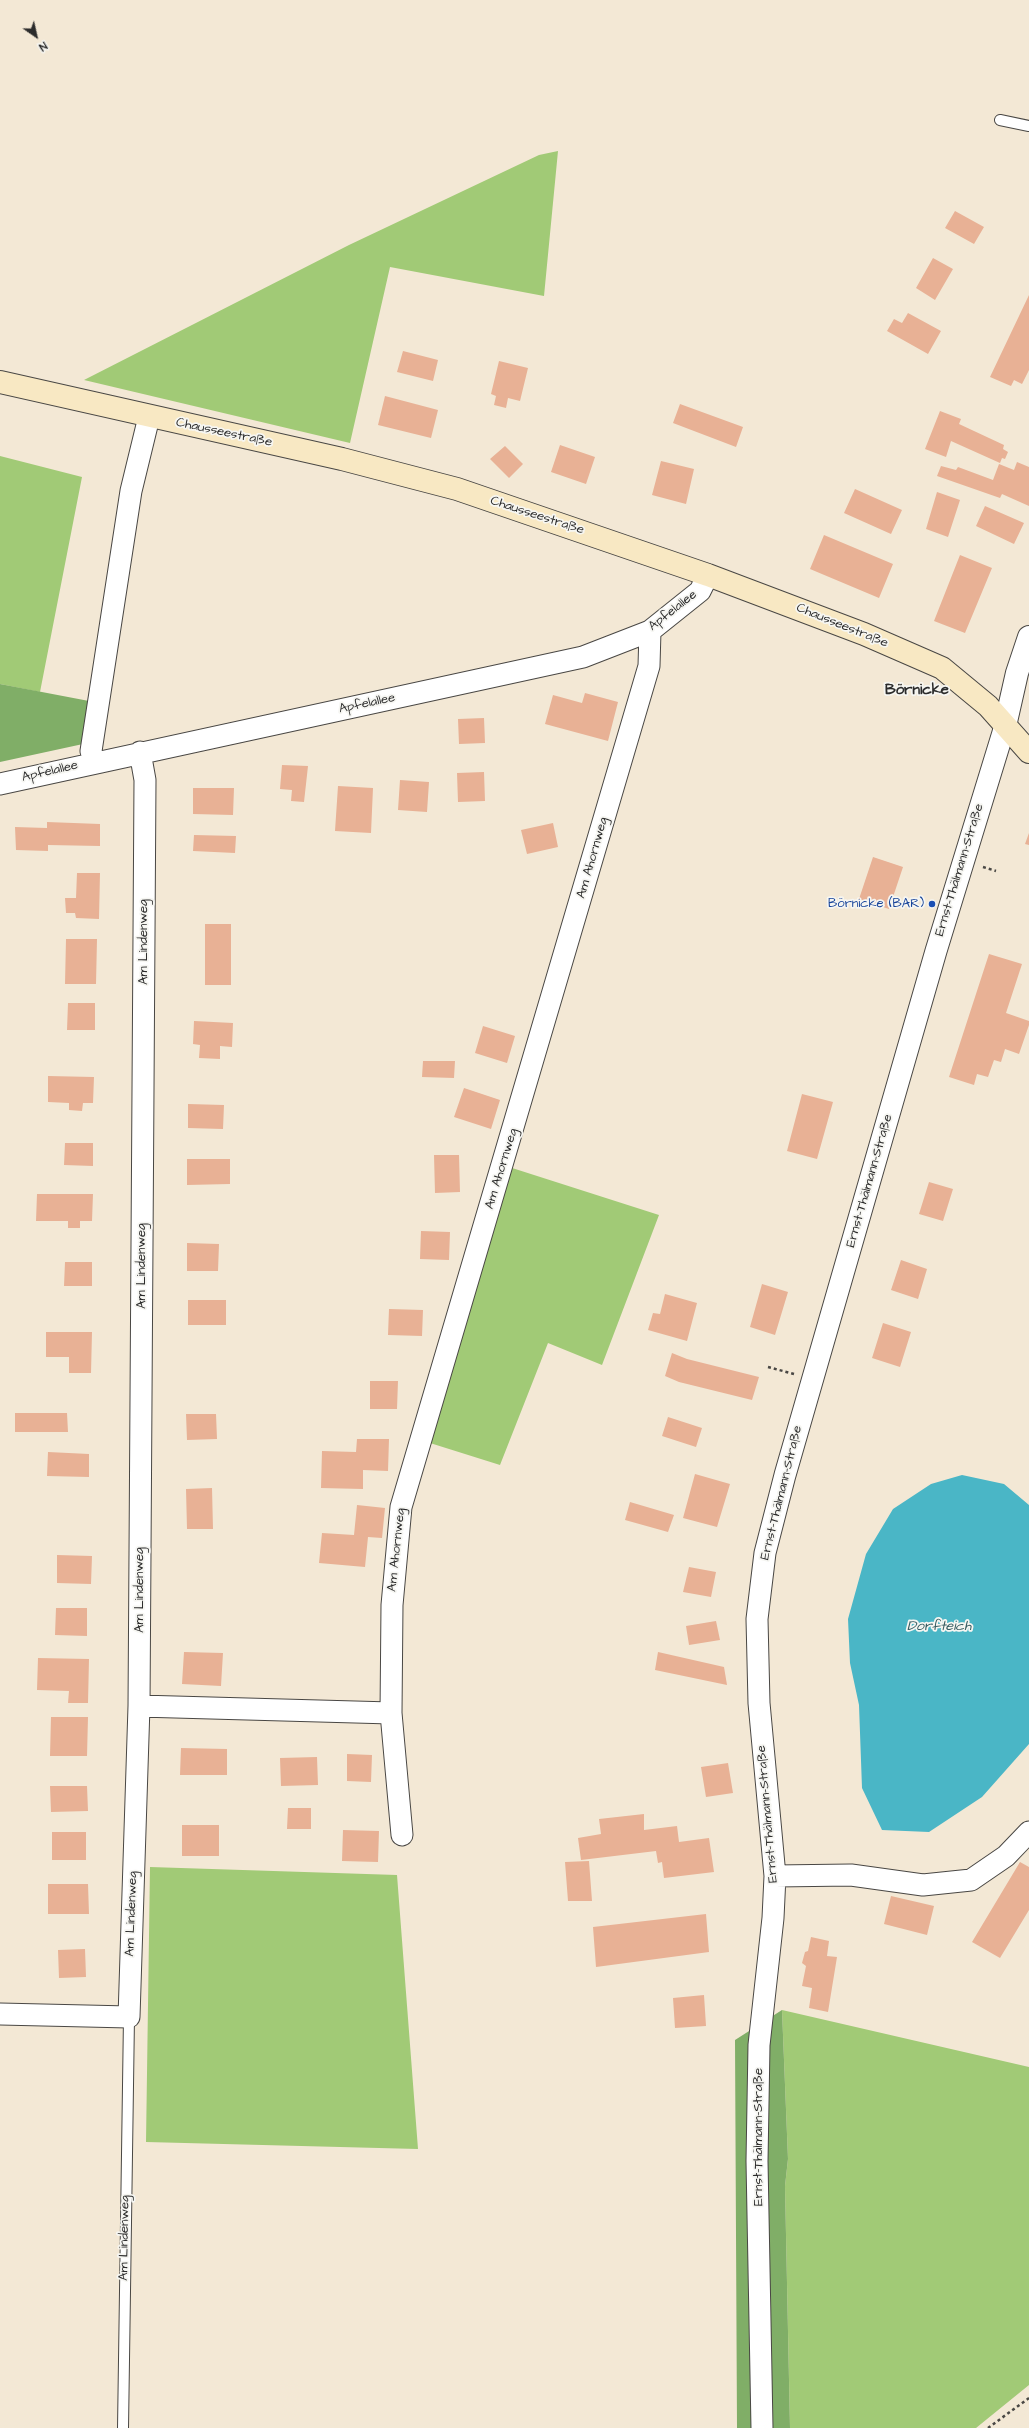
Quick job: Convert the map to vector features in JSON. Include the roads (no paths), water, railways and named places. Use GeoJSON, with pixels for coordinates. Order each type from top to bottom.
{"type":"FeatureCollection","features":[{"type":"Feature","properties":{"kind":"main road","name":"Chausseestraße"},"geometry":{"type":"LineString","coordinates":[[0,382],[149,417],[342,459],[457,490],[708,574],[849,628],[942,668],[973,691],[1029,752]]}},
{"type":"Feature","properties":{"kind":"street"},"geometry":{"type":"LineString","coordinates":[[94,762],[91,751],[131,491],[149,417]]}},
{"type":"Feature","properties":{"kind":"street","name":"Apfelallee"},"geometry":{"type":"LineString","coordinates":[[0,784],[94,762],[583,657],[650,630],[700,591],[708,574]]}},
{"type":"Feature","properties":{"kind":"street","name":"Am Ahornweg"},"geometry":{"type":"LineString","coordinates":[[402,1835],[391,1713],[392,1605],[401,1507],[649,666],[650,630]]}},
{"type":"Feature","properties":{"kind":"street","name":"Ernst-Thälmann-Straße"},"geometry":{"type":"LineString","coordinates":[[762,2428],[757,2162],[759,2045],[773,1918],[775,1876],[759,1694],[757,1619],[765,1552],[785,1475],[934,958],[1005,726],[1017,673],[1029,637]]}},
{"type":"Feature","properties":{"kind":"street","name":"Am Lindenweg"},"geometry":{"type":"LineString","coordinates":[[129,2017],[139,1706],[145,788],[140,752]]}},
{"type":"Feature","properties":{"kind":"street"},"geometry":{"type":"LineString","coordinates":[[139,1706],[391,1713]]}},
{"type":"Feature","properties":{"kind":"street"},"geometry":{"type":"LineString","coordinates":[[775,1876],[852,1875],[923,1885],[971,1880],[1006,1856],[1029,1832]]}},
{"type":"Feature","properties":{"kind":"street"},"geometry":{"type":"LineString","coordinates":[[0,2014],[129,2017]]}},
{"type":"Feature","properties":{"kind":"lane"},"geometry":{"type":"LineString","coordinates":[[1000,120],[1029,126]]}},
{"type":"Feature","properties":{"kind":"lane","name":"Am Lindenweg"},"geometry":{"type":"LineString","coordinates":[[122,2428],[129,2017]]}},
{"type":"Feature","properties":{"kind":"water","name":"Dorfteich"},"geometry":{"type":"Polygon","coordinates":[[[962,1475],[1004,1484],[1029,1505],[1029,1744],[982,1797],[929,1832],[882,1830],[862,1788],[859,1705],[850,1663],[848,1619],[866,1554],[893,1509],[931,1484],[962,1475]]]}},
{"type":"Feature","properties":{"kind":"place","name":"Börnicke (BAR)"},"geometry":{"type":"Point","coordinates":[932,904]}},
{"type":"Feature","properties":{"kind":"district","name":"Börnicke"},"geometry":{"type":"Point","coordinates":[917,691]}}]}
